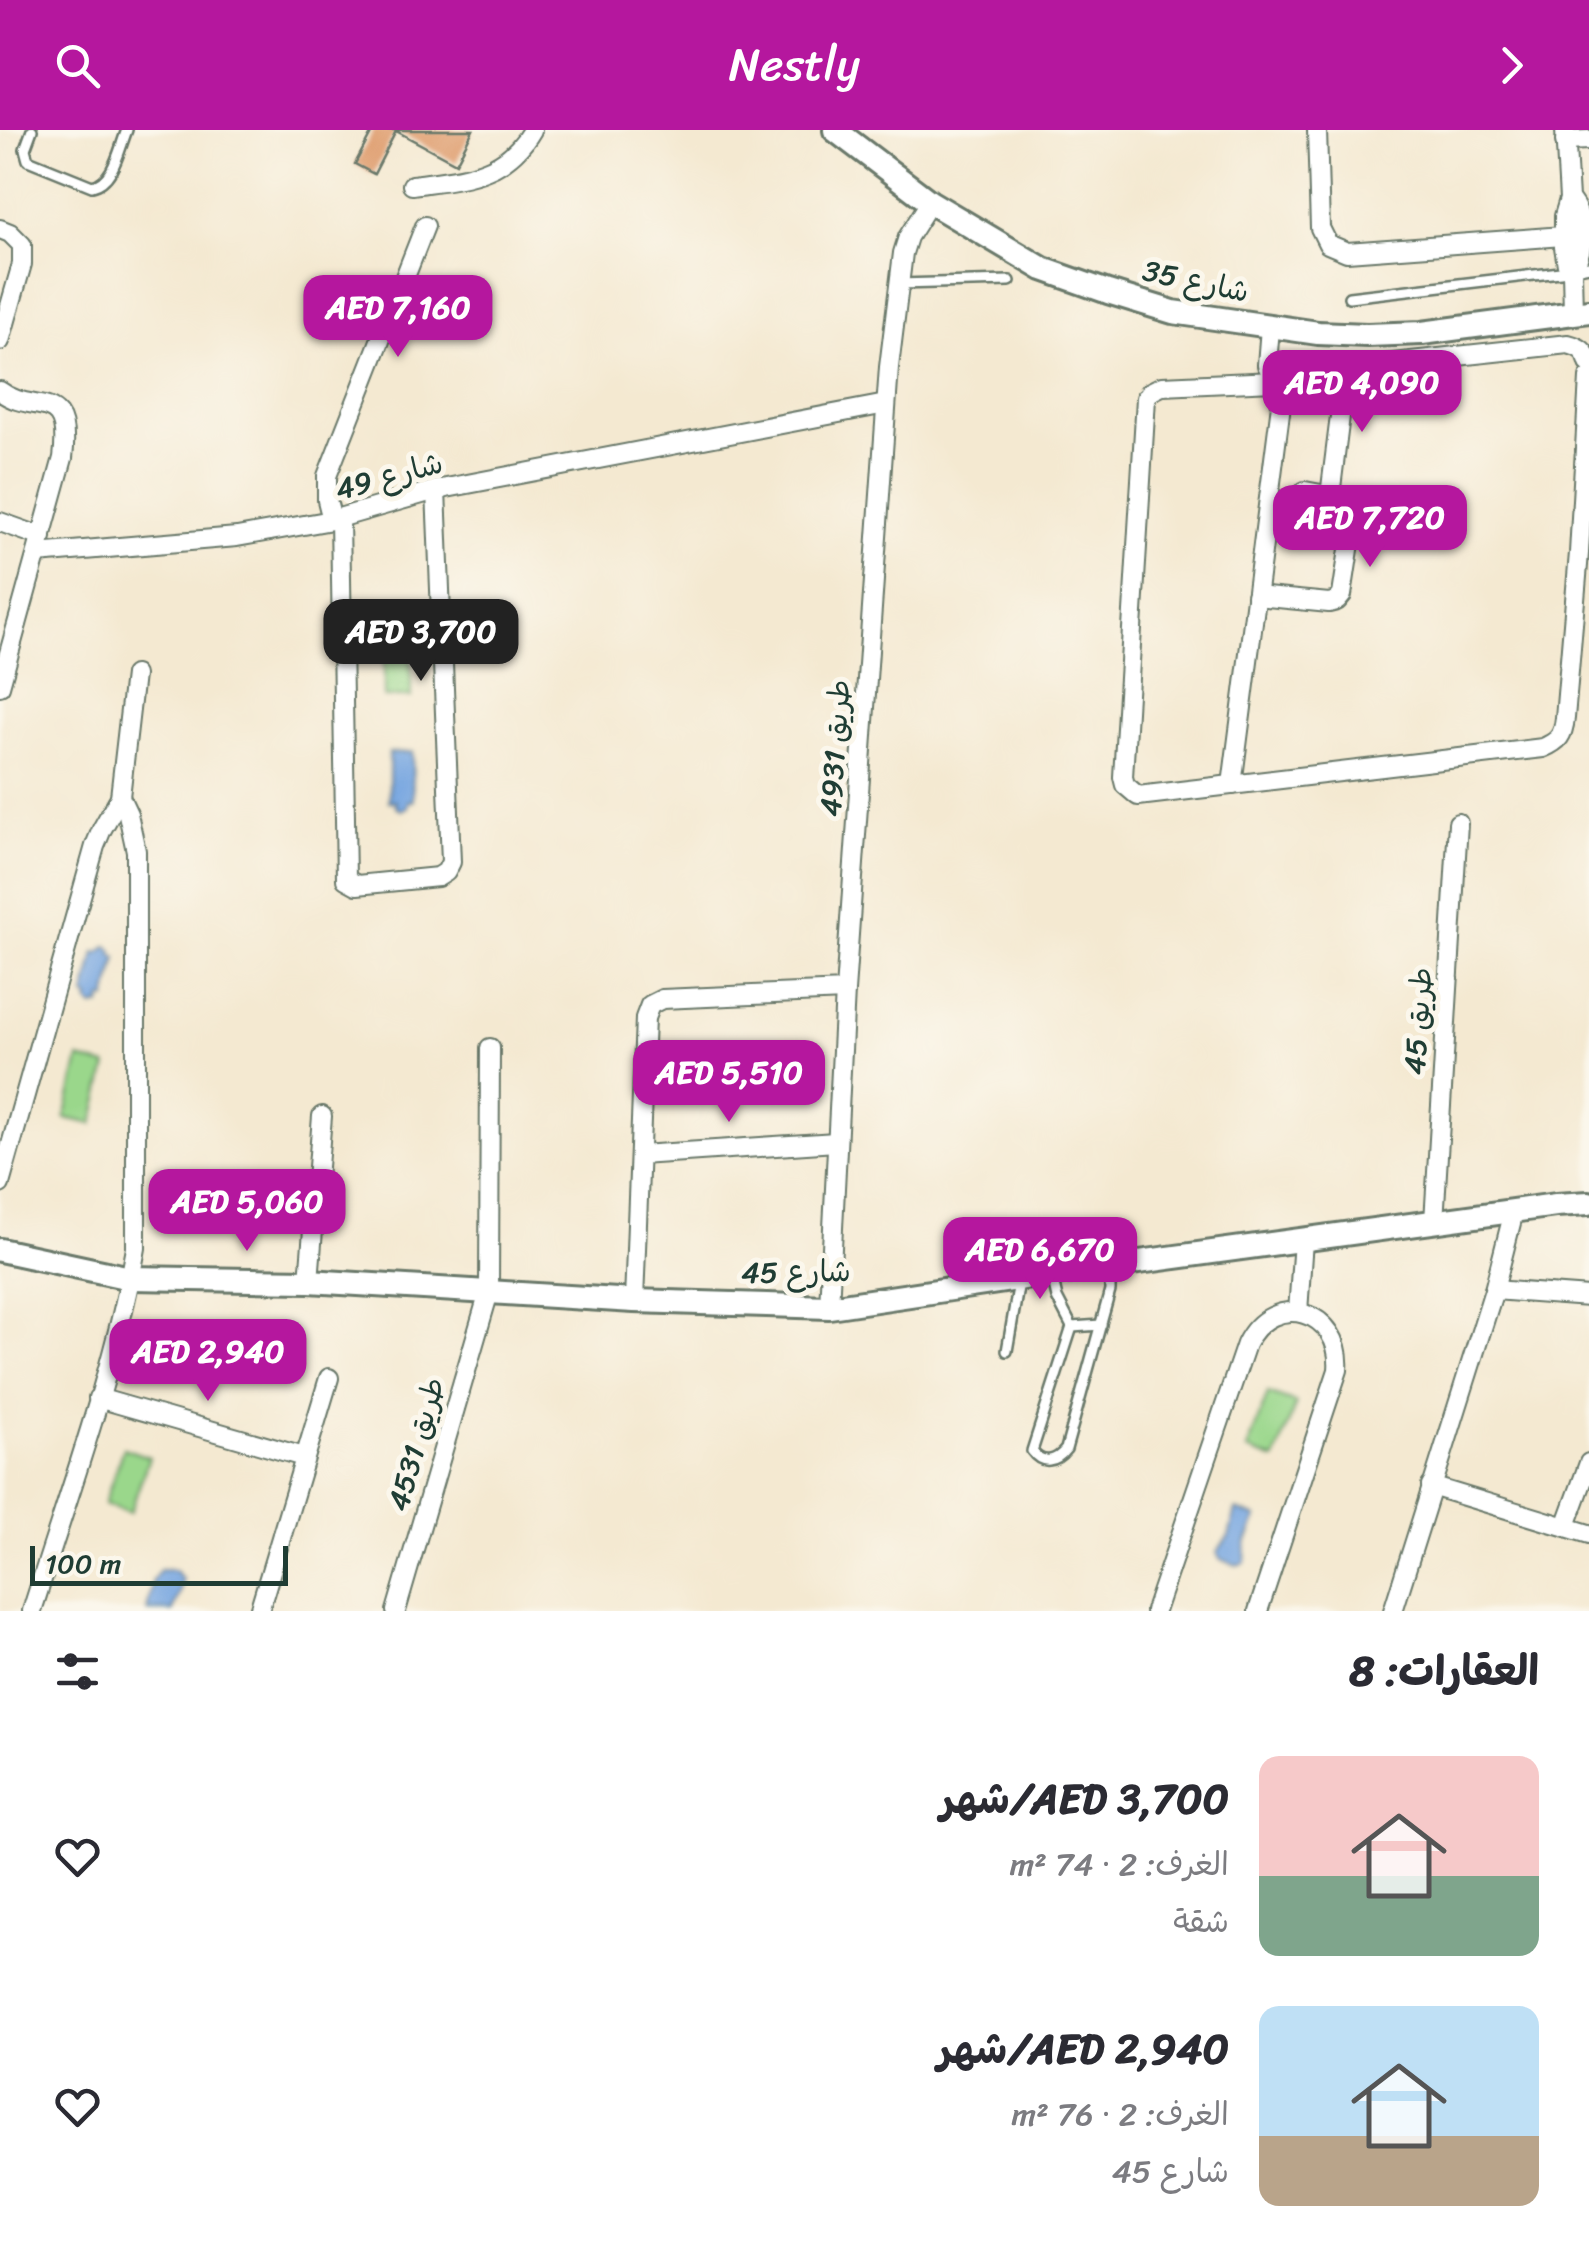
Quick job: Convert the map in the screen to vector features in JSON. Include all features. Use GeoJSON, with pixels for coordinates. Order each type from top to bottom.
{"type":"FeatureCollection","features":[{"type":"Feature","properties":{"kind":"street"},"geometry":{"type":"LineString","coordinates":[[412,184],[491,170],[524,144],[532,130]]}},
{"type":"Feature","properties":{"kind":"street","name":"شارع 35"},"geometry":{"type":"LineString","coordinates":[[835,130],[930,202],[1043,269],[1173,312],[1350,334],[1422,333],[1581,312]]}},
{"type":"Feature","properties":{"kind":"street"},"geometry":{"type":"LineString","coordinates":[[1317,130],[1320,228],[1328,244],[1348,252],[1564,236]]}},
{"type":"Feature","properties":{"kind":"street"},"geometry":{"type":"LineString","coordinates":[[1580,268],[1566,260],[1564,210],[1569,199],[1565,136],[1589,140]]}},
{"type":"Feature","properties":{"kind":"street"},"geometry":{"type":"LineString","coordinates":[[1569,199],[1579,214],[1581,312]]}},
{"type":"Feature","properties":{"kind":"street","name":"طريق 4931"},"geometry":{"type":"LineString","coordinates":[[829,1307],[845,991],[886,404],[898,284],[908,237],[930,202]]}},
{"type":"Feature","properties":{"kind":"street"},"geometry":{"type":"LineString","coordinates":[[425,226],[327,476],[327,500],[336,520],[346,879],[357,886],[438,877],[451,862],[436,490]]}},
{"type":"Feature","properties":{"kind":"street"},"geometry":{"type":"LineString","coordinates":[[0,229],[22,245],[22,264],[0,341]]}},
{"type":"Feature","properties":{"kind":"street"},"geometry":{"type":"LineString","coordinates":[[1232,784],[1282,397],[1267,365],[1270,327]]}},
{"type":"Feature","properties":{"kind":"street"},"geometry":{"type":"LineString","coordinates":[[1589,363],[1587,354],[1568,344],[1346,368],[1274,381],[1162,386],[1150,392],[1146,398],[1124,785],[1138,796],[1543,748],[1558,742],[1564,732],[1589,378]]}},
{"type":"Feature","properties":{"kind":"street"},"geometry":{"type":"LineString","coordinates":[[1330,496],[1346,368]]}},
{"type":"Feature","properties":{"kind":"street"},"geometry":{"type":"LineString","coordinates":[[0,392],[9,398],[44,404],[58,413],[64,430],[63,458],[0,686]]}},
{"type":"Feature","properties":{"kind":"street","name":"شارع 49"},"geometry":{"type":"LineString","coordinates":[[40,546],[237,537],[336,520],[436,490],[886,404]]}},
{"type":"Feature","properties":{"kind":"street"},"geometry":{"type":"LineString","coordinates":[[1256,596],[1329,603],[1342,595],[1356,504],[1353,500],[1304,491]]}},
{"type":"Feature","properties":{"kind":"street"},"geometry":{"type":"LineString","coordinates":[[0,522],[40,546]]}},
{"type":"Feature","properties":{"kind":"street"},"geometry":{"type":"LineString","coordinates":[[0,1184],[95,846],[120,797],[134,675]]}},
{"type":"Feature","properties":{"kind":"street"},"geometry":{"type":"LineString","coordinates":[[32,1611],[98,1398],[136,1248],[136,851],[120,797]]}},
{"type":"Feature","properties":{"kind":"street","name":"طريق 45"},"geometry":{"type":"LineString","coordinates":[[1434,1222],[1458,823]]}},
{"type":"Feature","properties":{"kind":"street"},"geometry":{"type":"LineString","coordinates":[[634,1301],[645,1018],[650,1005],[662,1000],[845,991]]}},
{"type":"Feature","properties":{"kind":"street","name":"طريق 4531"},"geometry":{"type":"LineString","coordinates":[[396,1611],[489,1292],[490,1048]]}},
{"type":"Feature","properties":{"kind":"street"},"geometry":{"type":"LineString","coordinates":[[309,1281],[322,1116]]}},
{"type":"Feature","properties":{"kind":"street"},"geometry":{"type":"LineString","coordinates":[[640,1155],[836,1142]]}},
{"type":"Feature","properties":{"kind":"street","name":"شارع 45"},"geometry":{"type":"LineString","coordinates":[[0,1250],[130,1278],[309,1281],[634,1301],[829,1307],[1589,1203]]}},
{"type":"Feature","properties":{"kind":"street"},"geometry":{"type":"LineString","coordinates":[[1393,1611],[1494,1290],[1514,1211]]}},
{"type":"Feature","properties":{"kind":"street"},"geometry":{"type":"LineString","coordinates":[[1298,1312],[1303,1240]]}},
{"type":"Feature","properties":{"kind":"street"},"geometry":{"type":"LineString","coordinates":[[1494,1290],[1589,1297]]}},
{"type":"Feature","properties":{"kind":"street"},"geometry":{"type":"LineString","coordinates":[[1154,1611],[1251,1332],[1272,1316],[1298,1312],[1322,1323],[1330,1333],[1339,1357],[1338,1370],[1258,1611]]}},
{"type":"Feature","properties":{"kind":"street"},"geometry":{"type":"LineString","coordinates":[[259,1611],[329,1378]]}},
{"type":"Feature","properties":{"kind":"street"},"geometry":{"type":"LineString","coordinates":[[98,1398],[304,1457]]}},
{"type":"Feature","properties":{"kind":"street"},"geometry":{"type":"LineString","coordinates":[[1566,1526],[1589,1463]]}},
{"type":"Feature","properties":{"kind":"street"},"geometry":{"type":"LineString","coordinates":[[1432,1486],[1589,1534]]}},
{"type":"Feature","properties":{"kind":"lane"},"geometry":{"type":"LineString","coordinates":[[32,130],[25,149],[28,160],[98,186],[107,179],[127,130]]}},
{"type":"Feature","properties":{"kind":"lane"},"geometry":{"type":"LineString","coordinates":[[1349,297],[1580,268]]}},
{"type":"Feature","properties":{"kind":"lane"},"geometry":{"type":"LineString","coordinates":[[898,284],[1010,281]]}},
{"type":"Feature","properties":{"kind":"lane"},"geometry":{"type":"LineString","coordinates":[[1051,1274],[1056,1298],[1072,1326],[1032,1451],[1045,1461],[1060,1456],[1066,1449],[1102,1325],[1110,1291],[1110,1267]]}},
{"type":"Feature","properties":{"kind":"lane"},"geometry":{"type":"LineString","coordinates":[[1006,1351],[1019,1279]]}},
{"type":"Feature","properties":{"kind":"lane"},"geometry":{"type":"LineString","coordinates":[[1072,1326],[1102,1325]]}},
{"type":"Feature","properties":{"kind":"green space"},"geometry":{"type":"Polygon","coordinates":[[[384,636],[411,636],[411,697],[384,697],[384,636]]]}},
{"type":"Feature","properties":{"kind":"green space"},"geometry":{"type":"Polygon","coordinates":[[[79,1059],[107,1066],[93,1124],[65,1118],[79,1059]]]}},
{"type":"Feature","properties":{"kind":"green space"},"geometry":{"type":"Polygon","coordinates":[[[1268,1393],[1296,1403],[1275,1460],[1247,1450],[1268,1393]]]}},
{"type":"Feature","properties":{"kind":"green space"},"geometry":{"type":"Polygon","coordinates":[[[123,1448],[149,1457],[130,1513],[104,1504],[123,1448]]]}},
{"type":"Feature","properties":{"kind":"water"},"geometry":{"type":"Polygon","coordinates":[[[412,752],[413,801],[408,801],[402,810],[396,807],[396,801],[389,801],[389,753],[412,752]]]}},
{"type":"Feature","properties":{"kind":"water"},"geometry":{"type":"Polygon","coordinates":[[[108,946],[117,957],[107,999],[94,1007],[85,996],[95,952],[108,946]]]}},
{"type":"Feature","properties":{"kind":"water"},"geometry":{"type":"Polygon","coordinates":[[[1236,1510],[1257,1518],[1246,1544],[1245,1562],[1237,1565],[1220,1559],[1217,1552],[1229,1536],[1236,1510]]]}},
{"type":"Feature","properties":{"kind":"water"},"geometry":{"type":"Polygon","coordinates":[[[160,1570],[174,1570],[182,1579],[180,1592],[173,1611],[147,1611],[153,1580],[160,1570]]]}},
{"type":"Feature","properties":{"kind":"building"},"geometry":{"type":"Polygon","coordinates":[[[373,130],[473,130],[456,163],[396,131],[374,174],[355,164],[373,130]]]}}]}
